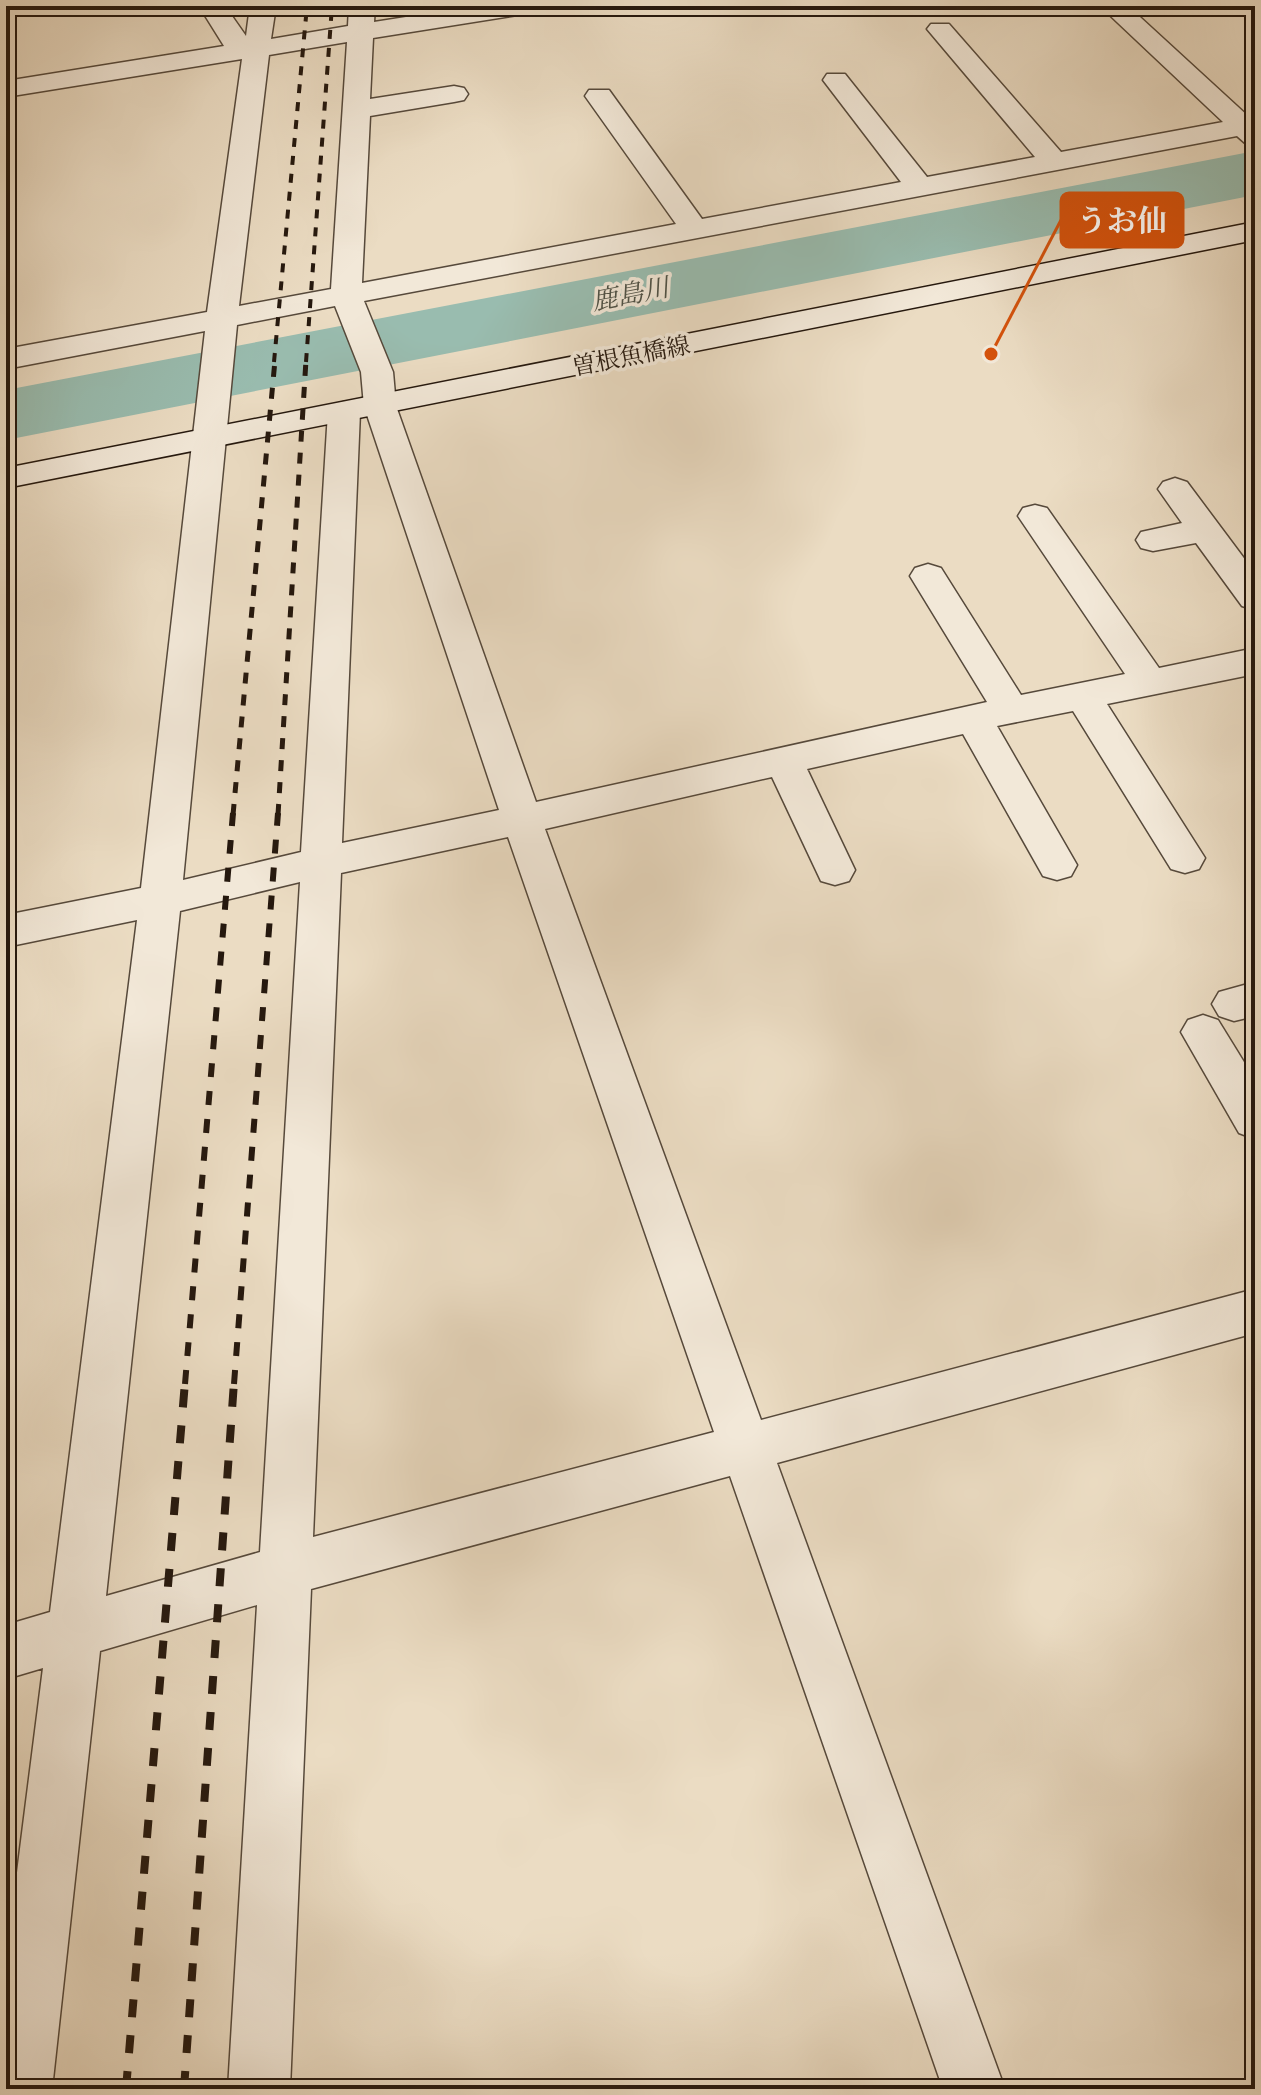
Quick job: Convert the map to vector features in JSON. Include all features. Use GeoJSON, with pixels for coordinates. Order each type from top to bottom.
{"type":"FeatureCollection","features":[{"type":"Feature","properties":{"kind":"street"},"geometry":{"type":"LineString","coordinates":[[212,6],[232,40],[256,50]]}},
{"type":"Feature","properties":{"kind":"street"},"geometry":{"type":"LineString","coordinates":[[21,2089],[160,900],[212,422],[229,324],[263,6]]}},
{"type":"Feature","properties":{"kind":"street"},"geometry":{"type":"LineString","coordinates":[[6,89],[256,50],[361,19],[524,6]]}},
{"type":"Feature","properties":{"kind":"street"},"geometry":{"type":"LineString","coordinates":[[1113,6],[1251,129]]}},
{"type":"Feature","properties":{"kind":"street"},"geometry":{"type":"LineString","coordinates":[[361,19],[351,308],[367,397],[522,820],[974,2089]]}},
{"type":"Feature","properties":{"kind":"street"},"geometry":{"type":"LineString","coordinates":[[940,29],[1054,162]]}},
{"type":"Feature","properties":{"kind":"street"},"geometry":{"type":"LineString","coordinates":[[836,80],[920,187]]}},
{"type":"Feature","properties":{"kind":"street"},"geometry":{"type":"LineString","coordinates":[[356,110],[454,94]]}},
{"type":"Feature","properties":{"kind":"street"},"geometry":{"type":"LineString","coordinates":[[599,96],[694,229]]}},
{"type":"Feature","properties":{"kind":"street"},"geometry":{"type":"LineString","coordinates":[[6,359],[351,308],[694,229],[1251,129]]}},
{"type":"Feature","properties":{"kind":"street","name":"曽根魚橋線"},"geometry":{"type":"LineString","coordinates":[[6,478],[212,422],[367,397],[1255,231]]}},
{"type":"Feature","properties":{"kind":"street"},"geometry":{"type":"LineString","coordinates":[[259,2089],[321,862],[367,397]]}},
{"type":"Feature","properties":{"kind":"street"},"geometry":{"type":"LineString","coordinates":[[1175,489],[1255,598]]}},
{"type":"Feature","properties":{"kind":"street"},"geometry":{"type":"LineString","coordinates":[[1035,516],[1149,681]]}},
{"type":"Feature","properties":{"kind":"street"},"geometry":{"type":"LineString","coordinates":[[1153,540],[1205,530]]}},
{"type":"Feature","properties":{"kind":"street"},"geometry":{"type":"LineString","coordinates":[[928,576],[1011,710]]}},
{"type":"Feature","properties":{"kind":"street"},"geometry":{"type":"LineString","coordinates":[[6,931],[160,900],[973,718],[1255,661]]}},
{"type":"Feature","properties":{"kind":"street"},"geometry":{"type":"LineString","coordinates":[[1082,695],[1185,858]]}},
{"type":"Feature","properties":{"kind":"street"},"geometry":{"type":"LineString","coordinates":[[973,718],[1057,865]]}},
{"type":"Feature","properties":{"kind":"street"},"geometry":{"type":"LineString","coordinates":[[784,761],[835,870]]}},
{"type":"Feature","properties":{"kind":"street"},"geometry":{"type":"LineString","coordinates":[[1231,1012],[1255,1120]]}},
{"type":"Feature","properties":{"kind":"street"},"geometry":{"type":"LineString","coordinates":[[6,1652],[284,1571],[1255,1311]]}},
{"type":"Feature","properties":{"kind":"waterway","name":"鹿島川"},"geometry":{"type":"LineString","coordinates":[[6,415],[1255,173]]}},
{"type":"Feature","properties":{"kind":"railway"},"geometry":{"type":"LineString","coordinates":[[274,362],[307,6]]}},
{"type":"Feature","properties":{"kind":"railway"},"geometry":{"type":"LineString","coordinates":[[306,362],[332,6]]}},
{"type":"Feature","properties":{"kind":"railway"},"geometry":{"type":"LineString","coordinates":[[233,815],[275,360]]}},
{"type":"Feature","properties":{"kind":"railway"},"geometry":{"type":"LineString","coordinates":[[278,815],[306,360]]}},
{"type":"Feature","properties":{"kind":"railway"},"geometry":{"type":"LineString","coordinates":[[185,1384],[233,813]]}},
{"type":"Feature","properties":{"kind":"railway"},"geometry":{"type":"LineString","coordinates":[[234,1384],[278,813]]}},
{"type":"Feature","properties":{"kind":"railway"},"geometry":{"type":"LineString","coordinates":[[126,2089],[185,1382]]}},
{"type":"Feature","properties":{"kind":"railway"},"geometry":{"type":"LineString","coordinates":[[184,2089],[234,1382]]}},
{"type":"Feature","properties":{"kind":"place","name":"うお仙"},"geometry":{"type":"Point","coordinates":[991,354]}}]}
